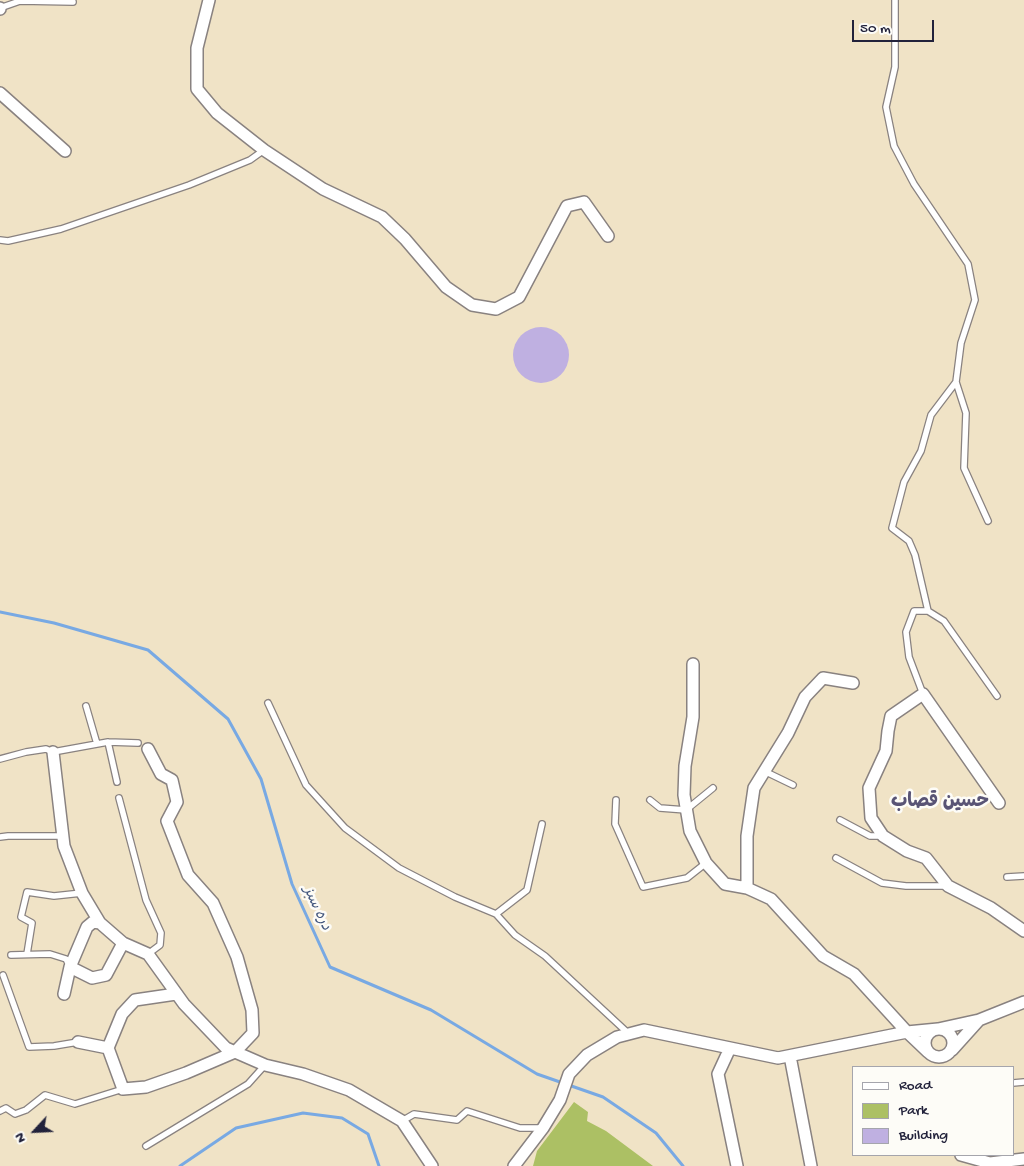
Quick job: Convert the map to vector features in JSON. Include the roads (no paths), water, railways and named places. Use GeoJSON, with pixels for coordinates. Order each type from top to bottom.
{"type":"FeatureCollection","features":[{"type":"Feature","properties":{"kind":"street"},"geometry":{"type":"LineString","coordinates":[[209,0],[197,48],[197,89],[217,114],[264,150],[323,189],[382,217],[405,239],[446,287],[472,305],[496,310],[519,297],[567,206],[584,202],[608,236]]}},
{"type":"Feature","properties":{"kind":"street"},"geometry":{"type":"LineString","coordinates":[[0,93],[64,152]]}},
{"type":"Feature","properties":{"kind":"street"},"geometry":{"type":"LineString","coordinates":[[692,664],[693,716],[685,766],[684,795],[690,831],[706,863],[725,884],[747,888],[771,899],[822,956],[854,974],[928,1052],[936,1057],[948,1058]]}},
{"type":"Feature","properties":{"kind":"street"},"geometry":{"type":"LineString","coordinates":[[747,888],[747,836],[754,788],[788,733],[805,697],[822,678],[853,683]]}},
{"type":"Feature","properties":{"kind":"street"},"geometry":{"type":"LineString","coordinates":[[999,803],[923,694],[891,716],[886,751],[869,788],[871,818],[883,836],[907,851],[926,858],[948,886],[991,908],[1024,931]]}},
{"type":"Feature","properties":{"kind":"street"},"geometry":{"type":"LineString","coordinates":[[143,746],[161,774],[172,780],[177,802],[167,821],[188,875],[213,903],[237,957],[252,1010],[253,1033],[235,1052],[186,1074],[146,1087],[123,1089],[108,1048],[122,1014],[135,1000],[176,994]]}},
{"type":"Feature","properties":{"kind":"street"},"geometry":{"type":"LineString","coordinates":[[53,752],[64,846],[82,894],[100,923],[123,943],[148,954],[184,1004],[226,1048],[265,1065],[303,1074],[349,1090],[402,1121],[432,1166]]}},
{"type":"Feature","properties":{"kind":"street"},"geometry":{"type":"LineString","coordinates":[[64,994],[70,967],[86,927],[93,922],[100,923]]}},
{"type":"Feature","properties":{"kind":"street"},"geometry":{"type":"LineString","coordinates":[[70,967],[92,978],[106,975],[123,943]]}},
{"type":"Feature","properties":{"kind":"street"},"geometry":{"type":"LineString","coordinates":[[514,1166],[543,1128],[560,1100],[569,1074],[587,1055],[617,1037],[644,1030],[778,1058],[907,1032],[938,1029],[979,1020],[1024,1002]]}},
{"type":"Feature","properties":{"kind":"street"},"geometry":{"type":"LineString","coordinates":[[948,1058],[979,1020]]}},
{"type":"Feature","properties":{"kind":"street"},"geometry":{"type":"LineString","coordinates":[[928,1052],[926,1040],[930,1033],[938,1029],[943,1030],[950,1034],[953,1042],[948,1058]]}},
{"type":"Feature","properties":{"kind":"street"},"geometry":{"type":"LineString","coordinates":[[78,1042],[108,1048]]}},
{"type":"Feature","properties":{"kind":"street"},"geometry":{"type":"LineString","coordinates":[[730,1048],[718,1074],[737,1166]]}},
{"type":"Feature","properties":{"kind":"street"},"geometry":{"type":"LineString","coordinates":[[790,1056],[811,1166]]}},
{"type":"Feature","properties":{"kind":"street"},"geometry":{"type":"LineString","coordinates":[[959,1159],[990,1163],[1024,1159]]}},
{"type":"Feature","properties":{"kind":"lane"},"geometry":{"type":"LineString","coordinates":[[895,0],[896,67],[886,107],[894,146],[914,184],[968,264],[975,300],[961,343],[956,382],[966,412],[964,468],[988,521]]}},
{"type":"Feature","properties":{"kind":"lane"},"geometry":{"type":"LineString","coordinates":[[0,8],[20,1],[74,2]]}},
{"type":"Feature","properties":{"kind":"lane"},"geometry":{"type":"LineString","coordinates":[[0,240],[8,241],[61,228],[170,192],[250,160],[264,150]]}},
{"type":"Feature","properties":{"kind":"lane"},"geometry":{"type":"LineString","coordinates":[[928,611],[915,555],[909,541],[892,528],[904,482],[921,451],[931,414],[956,382]]}},
{"type":"Feature","properties":{"kind":"lane"},"geometry":{"type":"LineString","coordinates":[[923,694],[909,657],[906,632],[914,611],[928,611],[944,621],[996,696]]}},
{"type":"Feature","properties":{"kind":"lane"},"geometry":{"type":"LineString","coordinates":[[268,703],[306,785],[345,828],[399,868],[455,897],[496,914],[515,935],[545,956],[629,1034]]}},
{"type":"Feature","properties":{"kind":"lane"},"geometry":{"type":"LineString","coordinates":[[86,706],[98,744]]}},
{"type":"Feature","properties":{"kind":"lane"},"geometry":{"type":"LineString","coordinates":[[108,742],[117,782]]}},
{"type":"Feature","properties":{"kind":"lane"},"geometry":{"type":"LineString","coordinates":[[0,759],[26,752],[46,749],[53,752],[108,742],[143,746]]}},
{"type":"Feature","properties":{"kind":"lane"},"geometry":{"type":"LineString","coordinates":[[764,771],[793,785]]}},
{"type":"Feature","properties":{"kind":"lane"},"geometry":{"type":"LineString","coordinates":[[650,800],[660,808],[686,810],[713,788]]}},
{"type":"Feature","properties":{"kind":"lane"},"geometry":{"type":"LineString","coordinates":[[119,798],[146,900],[160,933],[160,945],[148,954]]}},
{"type":"Feature","properties":{"kind":"lane"},"geometry":{"type":"LineString","coordinates":[[616,800],[615,824],[643,887],[686,878],[706,863]]}},
{"type":"Feature","properties":{"kind":"lane"},"geometry":{"type":"LineString","coordinates":[[840,820],[870,836],[883,836]]}},
{"type":"Feature","properties":{"kind":"lane"},"geometry":{"type":"LineString","coordinates":[[496,914],[527,890],[542,824]]}},
{"type":"Feature","properties":{"kind":"lane"},"geometry":{"type":"LineString","coordinates":[[0,837],[63,836]]}},
{"type":"Feature","properties":{"kind":"lane"},"geometry":{"type":"LineString","coordinates":[[836,858],[882,883],[906,886],[948,886]]}},
{"type":"Feature","properties":{"kind":"lane"},"geometry":{"type":"LineString","coordinates":[[1008,877],[1024,876]]}},
{"type":"Feature","properties":{"kind":"lane"},"geometry":{"type":"LineString","coordinates":[[27,954],[32,923],[21,918],[26,892],[54,896],[82,894]]}},
{"type":"Feature","properties":{"kind":"lane"},"geometry":{"type":"LineString","coordinates":[[11,955],[50,954],[66,959],[70,967]]}},
{"type":"Feature","properties":{"kind":"lane"},"geometry":{"type":"LineString","coordinates":[[4,975],[29,1047],[78,1042]]}},
{"type":"Feature","properties":{"kind":"lane"},"geometry":{"type":"LineString","coordinates":[[146,1146],[248,1084],[265,1065]]}},
{"type":"Feature","properties":{"kind":"lane"},"geometry":{"type":"LineString","coordinates":[[0,1111],[6,1108],[15,1114],[26,1110],[45,1095],[75,1104],[123,1089]]}},
{"type":"Feature","properties":{"kind":"lane"},"geometry":{"type":"LineString","coordinates":[[402,1121],[414,1114],[457,1120],[467,1112],[520,1128],[543,1128]]}},
{"type":"Feature","properties":{"kind":"waterway","name":"دره سبز"},"geometry":{"type":"LineString","coordinates":[[0,612],[54,623],[148,650],[228,719],[261,779],[292,884],[330,967],[431,1010],[537,1074],[603,1097],[656,1133],[683,1166]]}},
{"type":"Feature","properties":{"kind":"waterway"},"geometry":{"type":"LineString","coordinates":[[180,1166],[236,1128],[303,1113],[342,1118],[368,1134],[379,1166]]}},
{"type":"Feature","properties":{"kind":"district","name":"حسین قصاب"},"geometry":{"type":"Point","coordinates":[940,803]}}]}
